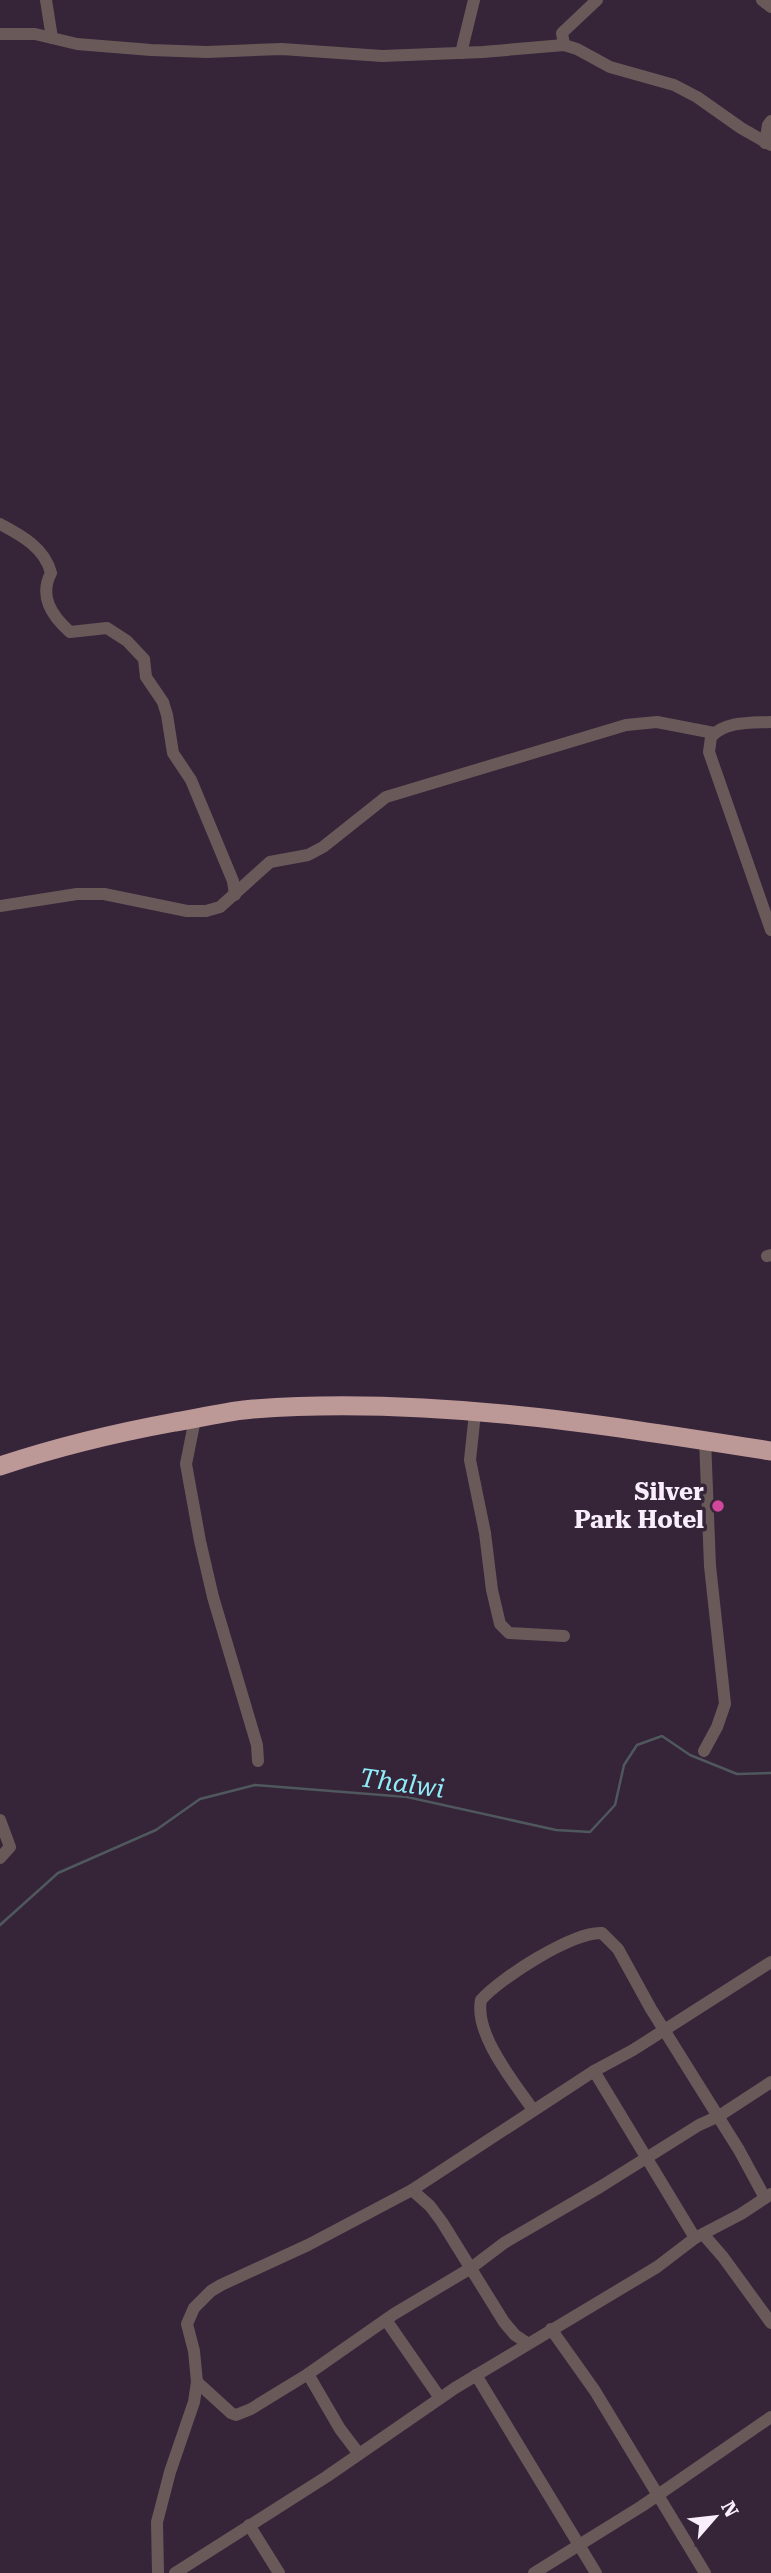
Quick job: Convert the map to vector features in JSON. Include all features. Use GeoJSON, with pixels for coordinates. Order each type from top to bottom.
{"type":"FeatureCollection","features":[{"type":"Feature","properties":{"kind":"highway"},"geometry":{"type":"LineString","coordinates":[[0,1466],[74,1443],[195,1419],[251,1410],[300,1407],[404,1406],[527,1417],[705,1439],[771,1451]]}},
{"type":"Feature","properties":{"kind":"street"},"geometry":{"type":"LineString","coordinates":[[46,0],[52,38]]}},
{"type":"Feature","properties":{"kind":"street"},"geometry":{"type":"LineString","coordinates":[[461,52],[474,0]]}},
{"type":"Feature","properties":{"kind":"street"},"geometry":{"type":"LineString","coordinates":[[564,45],[562,33],[597,0]]}},
{"type":"Feature","properties":{"kind":"street"},"geometry":{"type":"LineString","coordinates":[[762,0],[771,7]]}},
{"type":"Feature","properties":{"kind":"street"},"geometry":{"type":"LineString","coordinates":[[0,34],[36,34],[77,44],[162,51],[282,50],[382,56],[564,45],[610,67],[674,85],[697,96],[768,144]]}},
{"type":"Feature","properties":{"kind":"street"},"geometry":{"type":"LineString","coordinates":[[768,144],[768,125],[771,121]]}},
{"type":"Feature","properties":{"kind":"street"},"geometry":{"type":"LineString","coordinates":[[0,524],[27,540],[48,561],[51,573],[46,584],[45,597],[61,624],[70,632],[107,628],[127,641],[144,659],[146,677],[163,702],[173,753],[191,780],[233,881],[235,895]]}},
{"type":"Feature","properties":{"kind":"street"},"geometry":{"type":"LineString","coordinates":[[0,906],[77,894],[104,894],[164,907],[206,911],[219,907],[235,895],[252,876],[270,862],[308,855],[323,847],[386,797],[626,725],[657,722],[714,733]]}},
{"type":"Feature","properties":{"kind":"street"},"geometry":{"type":"LineString","coordinates":[[771,722],[730,726],[714,733],[709,752],[771,930]]}},
{"type":"Feature","properties":{"kind":"street"},"geometry":{"type":"LineString","coordinates":[[475,1413],[470,1460],[500,1623],[509,1633],[565,1636]]}},
{"type":"Feature","properties":{"kind":"street"},"geometry":{"type":"LineString","coordinates":[[195,1419],[186,1465],[213,1597],[257,1745],[258,1761]]}},
{"type":"Feature","properties":{"kind":"street"},"geometry":{"type":"LineString","coordinates":[[704,1751],[718,1727],[725,1704],[710,1566],[705,1439]]}},
{"type":"Feature","properties":{"kind":"street"},"geometry":{"type":"LineString","coordinates":[[0,1820],[10,1847],[0,1858]]}},
{"type":"Feature","properties":{"kind":"street"},"geometry":{"type":"LineString","coordinates":[[175,2573],[326,2477],[476,2375],[657,2267],[699,2236],[768,2196],[664,2031],[618,1949],[602,1933],[580,1938],[507,1976],[481,2000],[481,2019],[493,2048],[533,2110]]}},
{"type":"Feature","properties":{"kind":"street"},"geometry":{"type":"LineString","coordinates":[[158,2573],[158,2522],[170,2472],[194,2402],[197,2382],[194,2351],[187,2325],[191,2313],[211,2291],[308,2245],[412,2190],[594,2071],[664,2031],[771,1962]]}},
{"type":"Feature","properties":{"kind":"street"},"geometry":{"type":"LineString","coordinates":[[594,2071],[646,2160],[699,2236],[723,2257],[771,2323]]}},
{"type":"Feature","properties":{"kind":"street"},"geometry":{"type":"LineString","coordinates":[[197,2382],[236,2416],[251,2409],[471,2268],[504,2243],[646,2160],[699,2125],[719,2116],[771,2082]]}},
{"type":"Feature","properties":{"kind":"street"},"geometry":{"type":"LineString","coordinates":[[412,2190],[430,2206],[509,2329],[527,2343]]}},
{"type":"Feature","properties":{"kind":"street"},"geometry":{"type":"LineString","coordinates":[[386,2320],[440,2398]]}},
{"type":"Feature","properties":{"kind":"street"},"geometry":{"type":"LineString","coordinates":[[551,2329],[583,2372],[705,2573]]}},
{"type":"Feature","properties":{"kind":"street"},"geometry":{"type":"LineString","coordinates":[[308,2374],[359,2454]]}},
{"type":"Feature","properties":{"kind":"street"},"geometry":{"type":"LineString","coordinates":[[476,2375],[596,2573]]}},
{"type":"Feature","properties":{"kind":"street"},"geometry":{"type":"LineString","coordinates":[[534,2573],[620,2520],[771,2417]]}},
{"type":"Feature","properties":{"kind":"street"},"geometry":{"type":"LineString","coordinates":[[249,2525],[279,2573]]}},
{"type":"Feature","properties":{"kind":"waterway","name":"Thalwi"},"geometry":{"type":"LineString","coordinates":[[0,1925],[58,1873],[156,1830],[200,1799],[255,1785],[407,1797],[556,1830],[590,1832],[615,1805],[624,1765],[637,1745],[662,1736],[690,1755],[737,1774],[771,1773]]}},
{"type":"Feature","properties":{"kind":"place","name":"Silver Park Hotel"},"geometry":{"type":"Point","coordinates":[718,1506]}}]}
